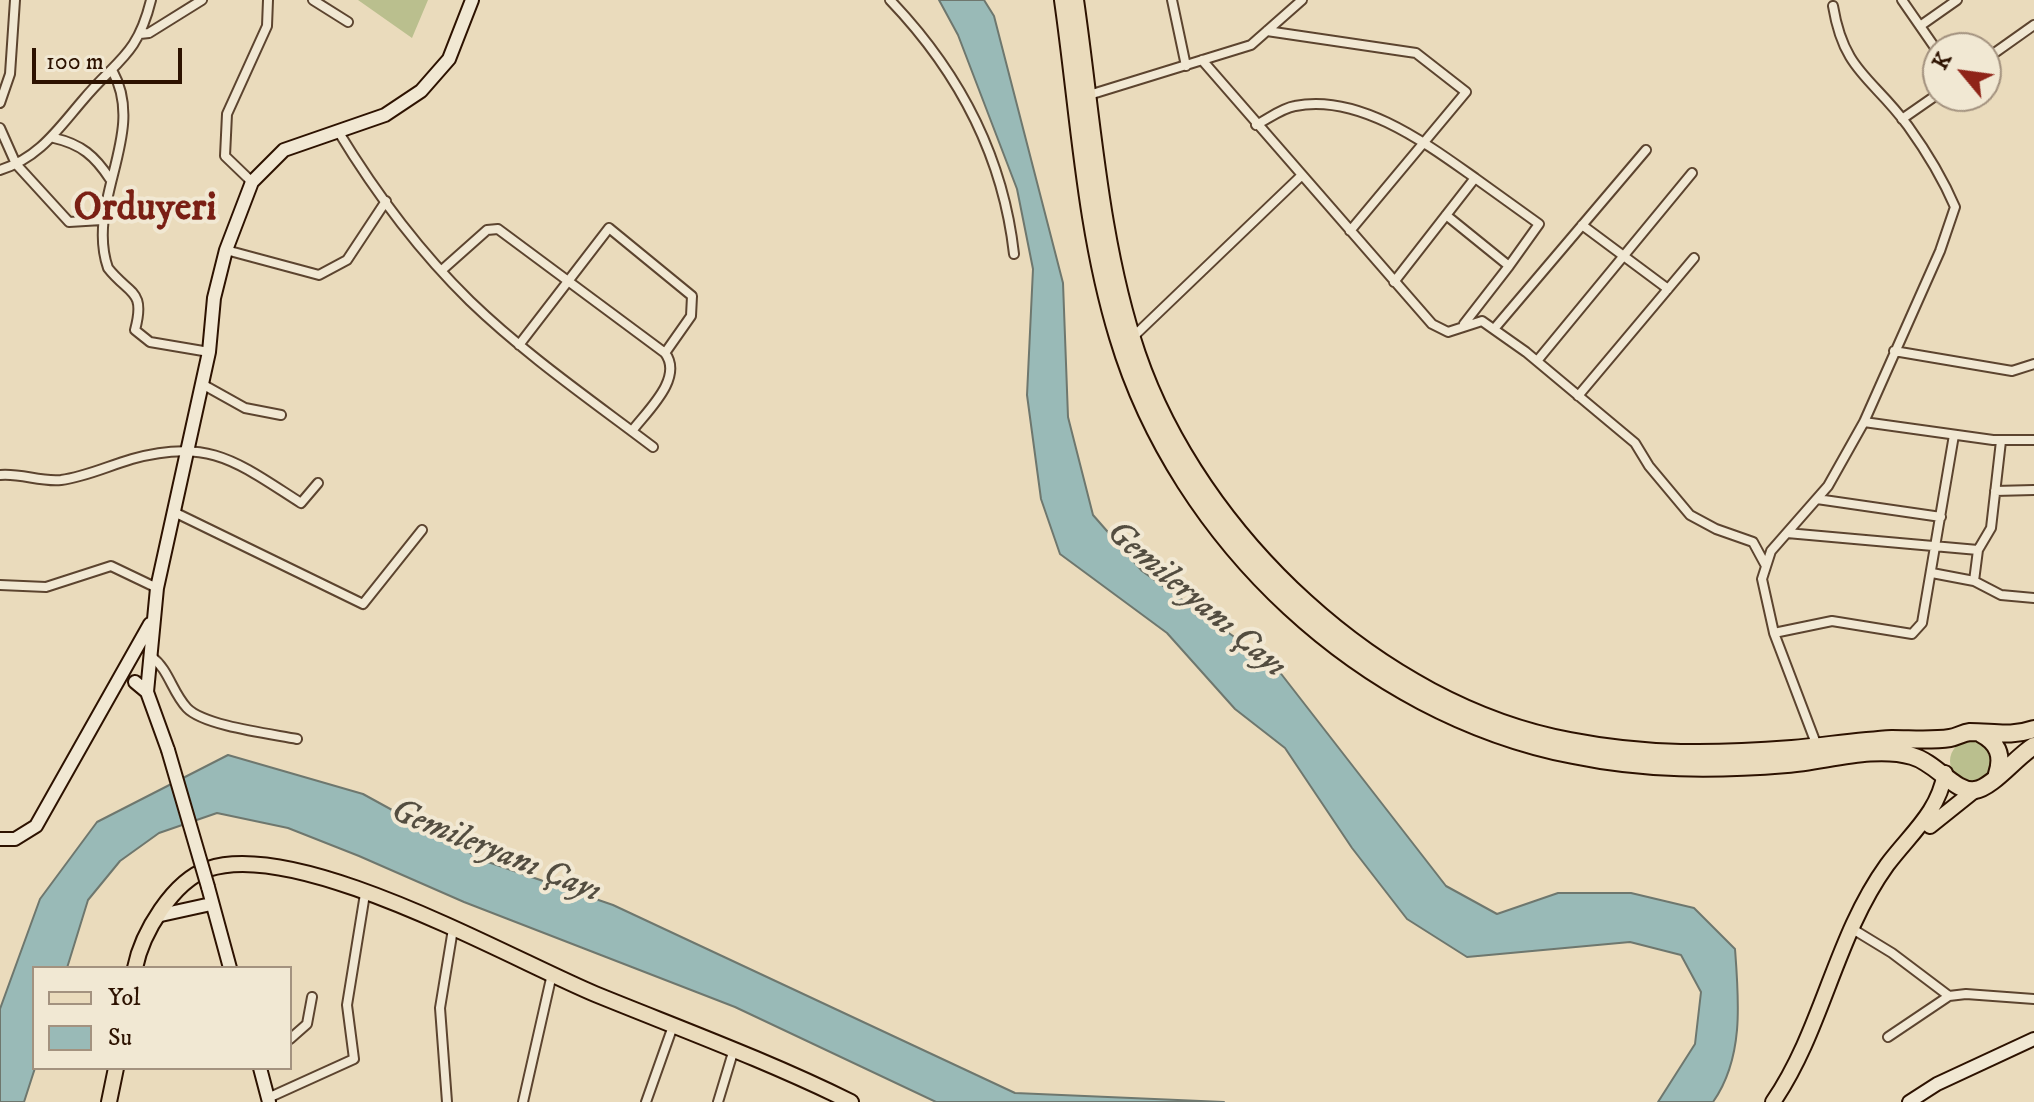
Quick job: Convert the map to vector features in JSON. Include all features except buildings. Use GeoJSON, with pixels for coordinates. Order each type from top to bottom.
{"type":"FeatureCollection","features":[{"type":"Feature","properties":{"kind":"highway"},"geometry":{"type":"LineString","coordinates":[[1063,0],[1094,233],[1118,339],[1136,386],[1162,441],[1228,543],[1301,618],[1387,682],[1439,710],[1569,755],[1643,767],[1707,770],[1897,753],[1931,763],[1957,786],[1975,790],[1984,787],[2034,746]]}},
{"type":"Feature","properties":{"kind":"highway"},"geometry":{"type":"LineString","coordinates":[[1075,0],[1109,239],[1132,338],[1162,411],[1188,459],[1227,519],[1283,583],[1372,655],[1457,702],[1566,741],[1705,756],[1890,739],[1954,738],[1962,734],[2008,735],[2034,729]]}},
{"type":"Feature","properties":{"kind":"highway"},"geometry":{"type":"LineString","coordinates":[[1981,734],[1990,739],[2000,755],[1997,774]]}},
{"type":"Feature","properties":{"kind":"highway"},"geometry":{"type":"LineString","coordinates":[[1945,773],[1943,754],[1954,738]]}},
{"type":"Feature","properties":{"kind":"main road"},"geometry":{"type":"LineString","coordinates":[[1773,1102],[1791,1075],[1807,1041],[1851,928],[1886,867],[1929,817],[1942,791],[1945,773]]}},
{"type":"Feature","properties":{"kind":"main road"},"geometry":{"type":"LineString","coordinates":[[1863,906],[1937,819],[1975,790]]}},
{"type":"Feature","properties":{"kind":"main road"},"geometry":{"type":"LineString","coordinates":[[136,966],[145,941],[161,915],[178,889],[191,878],[208,869],[238,864],[293,871],[365,894],[453,929],[673,1026],[734,1048],[851,1102]]}},
{"type":"Feature","properties":{"kind":"main road"},"geometry":{"type":"LineString","coordinates":[[109,1102],[116,1070]]}},
{"type":"Feature","properties":{"kind":"street"},"geometry":{"type":"LineString","coordinates":[[0,103],[10,74],[15,0]]}},
{"type":"Feature","properties":{"kind":"street"},"geometry":{"type":"LineString","coordinates":[[0,170],[16,164],[54,138],[82,100],[113,72],[140,34],[151,0]]}},
{"type":"Feature","properties":{"kind":"street"},"geometry":{"type":"LineString","coordinates":[[140,34],[149,33],[202,0]]}},
{"type":"Feature","properties":{"kind":"street"},"geometry":{"type":"LineString","coordinates":[[252,182],[225,156],[227,114],[267,26],[268,0]]}},
{"type":"Feature","properties":{"kind":"street"},"geometry":{"type":"LineString","coordinates":[[313,0],[348,22]]}},
{"type":"Feature","properties":{"kind":"street"},"geometry":{"type":"LineString","coordinates":[[229,966],[168,750],[147,692],[157,588],[176,513],[209,352],[214,298],[226,250],[252,182],[284,150],[385,115],[421,91],[449,59],[472,0]]}},
{"type":"Feature","properties":{"kind":"street"},"geometry":{"type":"LineString","coordinates":[[890,0],[920,31],[960,89],[995,161],[1010,211],[1014,254]]}},
{"type":"Feature","properties":{"kind":"street"},"geometry":{"type":"LineString","coordinates":[[1172,0],[1186,66]]}},
{"type":"Feature","properties":{"kind":"street"},"geometry":{"type":"LineString","coordinates":[[1089,95],[1251,45],[1302,0]]}},
{"type":"Feature","properties":{"kind":"street"},"geometry":{"type":"LineString","coordinates":[[1902,0],[1924,32]]}},
{"type":"Feature","properties":{"kind":"street"},"geometry":{"type":"LineString","coordinates":[[1920,26],[1957,0]]}},
{"type":"Feature","properties":{"kind":"street"},"geometry":{"type":"LineString","coordinates":[[1817,747],[1774,633],[1762,579],[1771,551],[1828,486],[1864,422],[1940,251],[1955,207],[1946,185],[1902,119],[1851,61],[1839,39],[1834,3]]}},
{"type":"Feature","properties":{"kind":"street"},"geometry":{"type":"LineString","coordinates":[[2002,48],[2034,25]]}},
{"type":"Feature","properties":{"kind":"street"},"geometry":{"type":"LineString","coordinates":[[1267,31],[1416,53],[1466,92],[1350,231]]}},
{"type":"Feature","properties":{"kind":"street"},"geometry":{"type":"LineString","coordinates":[[1202,60],[1432,324],[1448,332],[1482,321],[1494,329],[1635,443],[1649,466],[1690,515],[1716,529],[1753,542],[1766,566]]}},
{"type":"Feature","properties":{"kind":"street"},"geometry":{"type":"LineString","coordinates":[[113,72],[122,92],[125,113],[102,220],[108,268],[134,292],[140,304],[135,330],[150,342],[209,352]]}},
{"type":"Feature","properties":{"kind":"street"},"geometry":{"type":"LineString","coordinates":[[1256,125],[1294,106],[1334,105],[1403,128],[1539,224],[1464,325]]}},
{"type":"Feature","properties":{"kind":"street"},"geometry":{"type":"LineString","coordinates":[[1902,119],[1922,105]]}},
{"type":"Feature","properties":{"kind":"street"},"geometry":{"type":"LineString","coordinates":[[0,128],[16,164],[69,222],[102,220]]}},
{"type":"Feature","properties":{"kind":"street"},"geometry":{"type":"LineString","coordinates":[[338,131],[386,201],[442,270],[519,345],[653,447]]}},
{"type":"Feature","properties":{"kind":"street"},"geometry":{"type":"LineString","coordinates":[[54,138],[79,146],[98,161],[110,179]]}},
{"type":"Feature","properties":{"kind":"street"},"geometry":{"type":"LineString","coordinates":[[1494,329],[1646,150]]}},
{"type":"Feature","properties":{"kind":"street"},"geometry":{"type":"LineString","coordinates":[[1537,361],[1692,173]]}},
{"type":"Feature","properties":{"kind":"street"},"geometry":{"type":"LineString","coordinates":[[1132,338],[1301,176]]}},
{"type":"Feature","properties":{"kind":"street"},"geometry":{"type":"LineString","coordinates":[[1394,282],[1475,178]]}},
{"type":"Feature","properties":{"kind":"street"},"geometry":{"type":"LineString","coordinates":[[226,250],[319,275],[347,260],[386,201]]}},
{"type":"Feature","properties":{"kind":"street"},"geometry":{"type":"LineString","coordinates":[[1446,215],[1509,266]]}},
{"type":"Feature","properties":{"kind":"street"},"geometry":{"type":"LineString","coordinates":[[1582,225],[1668,289]]}},
{"type":"Feature","properties":{"kind":"street"},"geometry":{"type":"LineString","coordinates":[[442,270],[493,228],[569,279],[665,353],[672,367],[670,378],[632,431]]}},
{"type":"Feature","properties":{"kind":"street"},"geometry":{"type":"LineString","coordinates":[[519,345],[609,228],[692,296],[691,316],[665,353]]}},
{"type":"Feature","properties":{"kind":"street"},"geometry":{"type":"LineString","coordinates":[[1578,396],[1694,258]]}},
{"type":"Feature","properties":{"kind":"street"},"geometry":{"type":"LineString","coordinates":[[1894,351],[2012,371],[2034,364]]}},
{"type":"Feature","properties":{"kind":"street"},"geometry":{"type":"LineString","coordinates":[[202,384],[245,408],[281,415]]}},
{"type":"Feature","properties":{"kind":"street"},"geometry":{"type":"LineString","coordinates":[[1864,422],[2001,441],[2034,440]]}},
{"type":"Feature","properties":{"kind":"street"},"geometry":{"type":"LineString","coordinates":[[1774,633],[1832,621],[1912,634],[1922,623],[1954,435]]}},
{"type":"Feature","properties":{"kind":"street"},"geometry":{"type":"LineString","coordinates":[[1974,581],[1978,550],[1991,528],[2001,441]]}},
{"type":"Feature","properties":{"kind":"street"},"geometry":{"type":"LineString","coordinates":[[0,475],[62,480],[146,455],[188,449],[214,454],[246,468],[301,503],[318,483]]}},
{"type":"Feature","properties":{"kind":"street"},"geometry":{"type":"LineString","coordinates":[[1995,491],[2034,490]]}},
{"type":"Feature","properties":{"kind":"street"},"geometry":{"type":"LineString","coordinates":[[1817,499],[1941,517]]}},
{"type":"Feature","properties":{"kind":"street"},"geometry":{"type":"LineString","coordinates":[[176,513],[363,604],[422,530]]}},
{"type":"Feature","properties":{"kind":"street"},"geometry":{"type":"LineString","coordinates":[[1787,533],[1978,550]]}},
{"type":"Feature","properties":{"kind":"street"},"geometry":{"type":"LineString","coordinates":[[0,585],[46,587],[111,566],[157,588]]}},
{"type":"Feature","properties":{"kind":"street"},"geometry":{"type":"LineString","coordinates":[[1932,573],[1974,581],[2001,595],[2034,598]]}},
{"type":"Feature","properties":{"kind":"street"},"geometry":{"type":"LineString","coordinates":[[0,839],[15,839],[36,826],[111,698],[153,617]]}},
{"type":"Feature","properties":{"kind":"street"},"geometry":{"type":"LineString","coordinates":[[111,698],[120,687],[135,682],[151,663]]}},
{"type":"Feature","properties":{"kind":"street"},"geometry":{"type":"LineString","coordinates":[[151,663],[163,665],[172,686],[189,711],[225,724],[297,739]]}},
{"type":"Feature","properties":{"kind":"street"},"geometry":{"type":"LineString","coordinates":[[135,682],[147,692]]}},
{"type":"Feature","properties":{"kind":"street"},"geometry":{"type":"LineString","coordinates":[[261,1070],[269,1100],[354,1059],[347,1005],[365,894]]}},
{"type":"Feature","properties":{"kind":"street"},"geometry":{"type":"LineString","coordinates":[[161,915],[211,904]]}},
{"type":"Feature","properties":{"kind":"street"},"geometry":{"type":"LineString","coordinates":[[1851,928],[1892,953],[1949,996]]}},
{"type":"Feature","properties":{"kind":"street"},"geometry":{"type":"LineString","coordinates":[[447,1102],[440,1008],[453,929]]}},
{"type":"Feature","properties":{"kind":"street"},"geometry":{"type":"LineString","coordinates":[[523,1102],[552,974]]}},
{"type":"Feature","properties":{"kind":"street"},"geometry":{"type":"LineString","coordinates":[[1888,1037],[1949,996],[1966,994],[2034,999]]}},
{"type":"Feature","properties":{"kind":"street"},"geometry":{"type":"LineString","coordinates":[[292,1037],[307,1024],[312,997]]}},
{"type":"Feature","properties":{"kind":"street"},"geometry":{"type":"LineString","coordinates":[[646,1102],[673,1026]]}},
{"type":"Feature","properties":{"kind":"street"},"geometry":{"type":"LineString","coordinates":[[1916,1100],[2034,1039]]}},
{"type":"Feature","properties":{"kind":"street"},"geometry":{"type":"LineString","coordinates":[[718,1102],[734,1048]]}},
{"type":"Feature","properties":{"kind":"green space"},"geometry":{"type":"Polygon","coordinates":[[[358,0],[428,0],[412,38],[358,0]]]}},
{"type":"Feature","properties":{"kind":"green space"},"geometry":{"type":"Polygon","coordinates":[[[1971,740],[1986,746],[1992,761],[1986,776],[1971,782],[1956,776],[1950,761],[1956,746],[1971,740]]]}},
{"type":"Feature","properties":{"kind":"water"},"geometry":{"type":"Polygon","coordinates":[[[939,0],[984,0],[994,16],[1063,283],[1068,417],[1093,515],[1142,571],[1275,666],[1446,886],[1497,914],[1558,893],[1631,893],[1694,908],[1735,949],[1738,1009],[1735,1048],[1723,1085],[1713,1102],[1658,1102],[1695,1044],[1701,992],[1681,955],[1630,942],[1467,957],[1407,919],[1352,848],[1285,748],[1235,709],[1167,633],[1060,554],[1041,499],[1027,395],[1033,269],[1017,189],[958,35],[939,0]]]}},
{"type":"Feature","properties":{"kind":"water"},"geometry":{"type":"Polygon","coordinates":[[[228,755],[363,794],[485,861],[613,905],[1015,1093],[1224,1102],[936,1102],[735,1007],[464,902],[288,828],[217,813],[159,833],[120,861],[88,900],[68,966],[32,966],[34,1070],[24,1102],[0,1102],[0,1009],[40,899],[97,822],[228,755]]]}},
{"type":"Feature","properties":{"kind":"district","name":"Orduyeri"},"geometry":{"type":"Point","coordinates":[145,211]}},
{"type":"Feature","properties":{"kind":"water label","name":"Gemileryanı Çayı"},"geometry":{"type":"Point","coordinates":[1195,601]}},
{"type":"Feature","properties":{"kind":"water label","name":"Gemileryanı Çayı"},"geometry":{"type":"Point","coordinates":[495,853]}}]}
